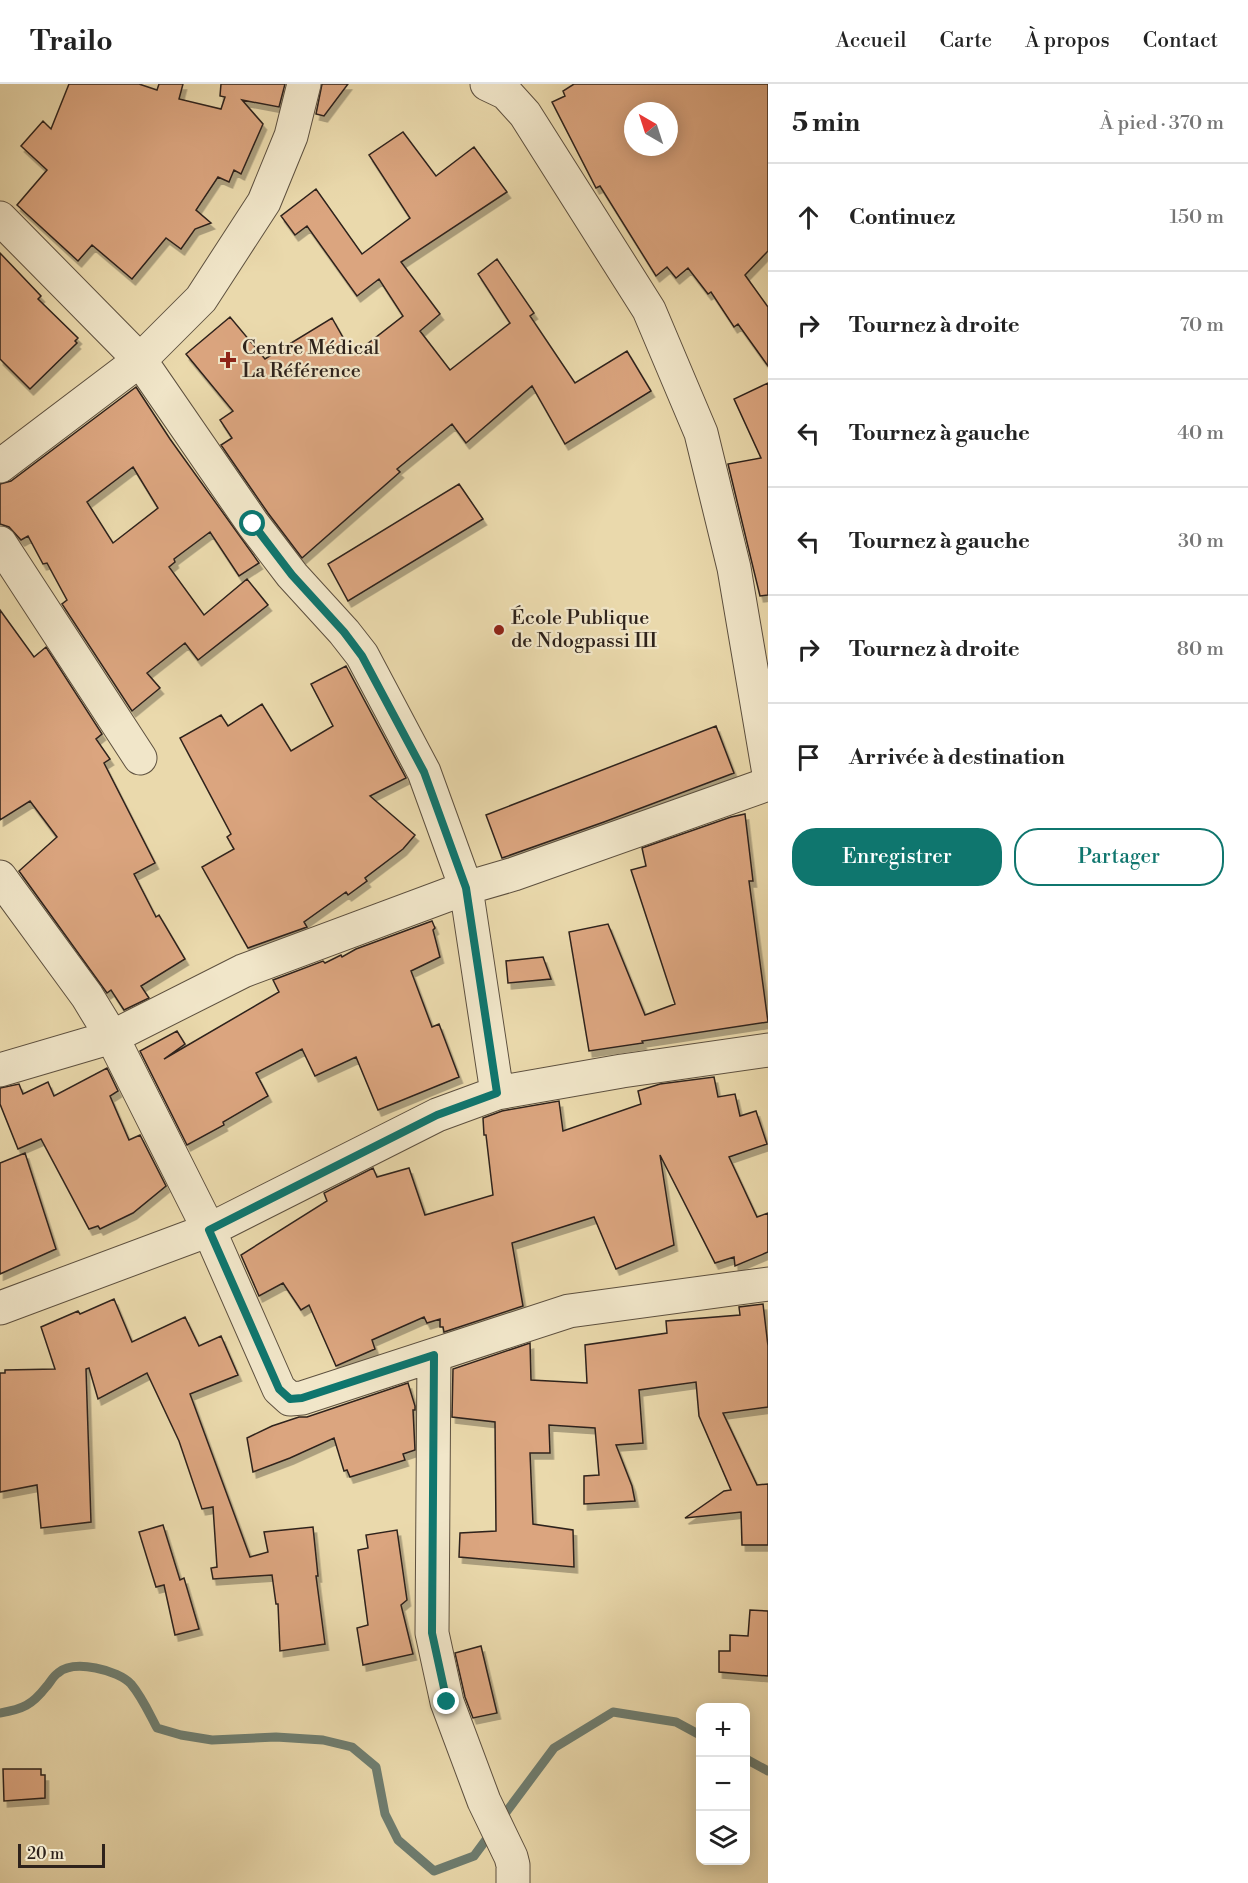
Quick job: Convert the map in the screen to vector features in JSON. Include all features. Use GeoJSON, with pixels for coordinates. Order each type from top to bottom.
{"type":"FeatureCollection","features":[{"type":"Feature","properties":{"kind":"street"},"geometry":{"type":"LineString","coordinates":[[0,466],[140,360],[201,299],[264,202],[291,136],[304,84]]}},
{"type":"Feature","properties":{"kind":"street"},"geometry":{"type":"LineString","coordinates":[[508,87],[649,310],[701,433],[734,568],[768,768]]}},
{"type":"Feature","properties":{"kind":"street"},"geometry":{"type":"LineString","coordinates":[[0,218],[140,360],[253,524],[292,575],[344,632],[362,656],[424,772],[466,888],[497,1093]]}},
{"type":"Feature","properties":{"kind":"street"},"geometry":{"type":"LineString","coordinates":[[0,543],[140,758]]}},
{"type":"Feature","properties":{"kind":"street"},"geometry":{"type":"LineString","coordinates":[[0,1070],[111,1037],[243,971],[466,888],[514,874],[768,784]]}},
{"type":"Feature","properties":{"kind":"street"},"geometry":{"type":"LineString","coordinates":[[0,878],[87,996],[111,1037],[209,1230],[279,1389],[290,1399],[302,1398],[569,1311],[768,1284]]}},
{"type":"Feature","properties":{"kind":"street"},"geometry":{"type":"LineString","coordinates":[[0,1308],[209,1230],[437,1115],[497,1093],[622,1071],[768,1050]]}},
{"type":"Feature","properties":{"kind":"street"},"geometry":{"type":"LineString","coordinates":[[434,1355],[432,1633],[447,1702],[512,1870]]}},
{"type":"Feature","properties":{"kind":"building"},"geometry":{"type":"Polygon","coordinates":[[[69,84],[139,84],[157,90],[159,84],[183,84],[179,99],[221,109],[225,97],[220,96],[221,84],[285,84],[279,107],[242,100],[263,124],[241,174],[234,170],[229,182],[218,177],[196,210],[211,223],[195,229],[181,249],[166,238],[132,279],[92,245],[78,261],[17,205],[47,170],[21,146],[43,121],[51,129],[69,84]]]}},
{"type":"Feature","properties":{"kind":"building"},"geometry":{"type":"Polygon","coordinates":[[[322,84],[348,84],[324,116],[316,114],[322,84]]]}},
{"type":"Feature","properties":{"kind":"building"},"geometry":{"type":"Polygon","coordinates":[[[574,84],[768,84],[768,251],[745,275],[768,307],[768,366],[738,324],[734,327],[711,292],[708,294],[688,268],[676,278],[667,267],[656,276],[600,186],[596,188],[552,102],[565,96],[563,91],[574,84]]]}},
{"type":"Feature","properties":{"kind":"building"},"geometry":{"type":"Polygon","coordinates":[[[403,132],[436,176],[474,147],[507,192],[401,262],[440,314],[420,331],[450,370],[510,323],[478,274],[497,259],[534,313],[530,316],[575,383],[627,351],[651,391],[565,444],[532,386],[466,443],[452,424],[397,469],[400,472],[302,558],[221,445],[232,438],[220,420],[233,411],[186,354],[230,317],[265,359],[332,318],[353,355],[403,316],[379,279],[357,296],[307,226],[295,235],[281,216],[316,189],[362,254],[410,218],[369,155],[403,132]]]}},
{"type":"Feature","properties":{"kind":"building"},"geometry":{"type":"Polygon","coordinates":[[[0,253],[41,296],[38,299],[78,338],[75,341],[77,343],[30,389],[0,359],[0,253]]]}},
{"type":"Feature","properties":{"kind":"building"},"geometry":{"type":"Polygon","coordinates":[[[768,383],[768,595],[760,596],[728,464],[761,458],[734,399],[768,383]]]}},
{"type":"Feature","properties":{"kind":"building"},"geometry":{"type":"Polygon","coordinates":[[[136,387],[170,439],[259,563],[239,576],[210,532],[174,559],[175,562],[169,567],[204,615],[247,579],[268,605],[198,660],[185,643],[147,673],[160,688],[132,711],[62,604],[67,600],[47,563],[43,564],[28,536],[21,540],[9,527],[0,524],[0,484],[11,481],[136,387]],[[133,467],[87,502],[113,543],[158,508],[133,467]]]}},
{"type":"Feature","properties":{"kind":"building"},"geometry":{"type":"Polygon","coordinates":[[[459,484],[483,519],[348,601],[328,564],[459,484]]]}},
{"type":"Feature","properties":{"kind":"building"},"geometry":{"type":"Polygon","coordinates":[[[0,610],[34,657],[46,647],[102,734],[96,739],[110,759],[104,763],[155,863],[134,874],[156,917],[159,915],[185,959],[141,986],[149,998],[124,1010],[111,990],[107,993],[19,871],[57,837],[30,801],[0,820],[0,610]]]}},
{"type":"Feature","properties":{"kind":"building"},"geometry":{"type":"Polygon","coordinates":[[[346,666],[406,778],[370,796],[415,835],[403,849],[365,878],[367,881],[348,895],[346,892],[304,922],[307,927],[248,948],[202,867],[234,849],[227,837],[231,834],[180,738],[221,715],[228,726],[262,704],[291,751],[333,726],[311,684],[346,666]]]}},
{"type":"Feature","properties":{"kind":"building"},"geometry":{"type":"Polygon","coordinates":[[[716,726],[734,773],[502,858],[486,815],[716,726]]]}},
{"type":"Feature","properties":{"kind":"building"},"geometry":{"type":"Polygon","coordinates":[[[745,814],[753,881],[749,881],[768,1022],[589,1051],[569,932],[608,924],[645,1015],[675,1004],[631,870],[646,866],[642,848],[745,814]]]}},
{"type":"Feature","properties":{"kind":"building"},"geometry":{"type":"Polygon","coordinates":[[[432,921],[440,957],[411,971],[432,1027],[439,1024],[459,1077],[378,1110],[356,1057],[315,1076],[302,1049],[256,1073],[268,1096],[223,1122],[224,1125],[187,1145],[140,1051],[177,1031],[185,1044],[164,1059],[279,992],[273,980],[323,961],[325,963],[341,955],[342,957],[356,949],[432,921]]]}},
{"type":"Feature","properties":{"kind":"building"},"geometry":{"type":"Polygon","coordinates":[[[543,957],[551,979],[508,983],[506,961],[543,957]]]}},
{"type":"Feature","properties":{"kind":"building"},"geometry":{"type":"Polygon","coordinates":[[[107,1068],[118,1091],[110,1096],[129,1140],[140,1135],[166,1186],[133,1213],[100,1229],[98,1226],[89,1229],[41,1139],[18,1149],[0,1104],[0,1088],[19,1084],[23,1094],[48,1082],[54,1096],[107,1068]]]}},
{"type":"Feature","properties":{"kind":"building"},"geometry":{"type":"Polygon","coordinates":[[[714,1077],[718,1097],[735,1094],[740,1116],[756,1111],[767,1144],[729,1157],[757,1217],[768,1213],[768,1252],[735,1266],[734,1257],[715,1263],[660,1155],[674,1245],[616,1269],[594,1217],[512,1243],[523,1306],[444,1332],[443,1327],[440,1327],[440,1319],[427,1323],[424,1317],[372,1340],[375,1349],[336,1366],[309,1305],[301,1310],[283,1283],[259,1296],[241,1255],[327,1201],[324,1193],[373,1168],[377,1177],[409,1168],[425,1215],[493,1195],[483,1118],[502,1111],[559,1101],[563,1131],[641,1104],[638,1091],[660,1084],[714,1077]]]}},
{"type":"Feature","properties":{"kind":"building"},"geometry":{"type":"Polygon","coordinates":[[[25,1153],[56,1249],[0,1274],[0,1163],[25,1153]]]}},
{"type":"Feature","properties":{"kind":"building"},"geometry":{"type":"Polygon","coordinates":[[[114,1299],[132,1342],[185,1317],[199,1346],[221,1336],[238,1375],[190,1394],[250,1557],[268,1552],[264,1532],[313,1527],[318,1576],[316,1576],[325,1644],[280,1651],[278,1604],[276,1604],[272,1575],[213,1579],[211,1568],[217,1567],[213,1507],[202,1509],[179,1441],[147,1373],[98,1399],[89,1368],[86,1369],[91,1522],[41,1528],[37,1485],[0,1492],[0,1373],[5,1373],[5,1370],[55,1369],[41,1327],[78,1311],[80,1314],[114,1299]]]}},
{"type":"Feature","properties":{"kind":"building"},"geometry":{"type":"Polygon","coordinates":[[[763,1304],[768,1346],[768,1407],[723,1413],[757,1485],[768,1484],[768,1545],[742,1545],[741,1512],[685,1518],[724,1491],[731,1490],[699,1416],[696,1382],[639,1390],[643,1443],[616,1445],[632,1486],[635,1501],[584,1504],[584,1476],[599,1475],[595,1428],[549,1425],[550,1453],[530,1453],[533,1524],[573,1530],[574,1567],[459,1557],[460,1533],[496,1531],[495,1422],[452,1417],[453,1369],[530,1343],[531,1380],[587,1383],[585,1345],[667,1333],[666,1321],[740,1315],[739,1307],[763,1304]]]}},
{"type":"Feature","properties":{"kind":"building"},"geometry":{"type":"Polygon","coordinates":[[[408,1383],[415,1406],[413,1410],[415,1450],[403,1454],[405,1460],[350,1477],[347,1470],[344,1471],[334,1438],[253,1472],[247,1438],[272,1426],[299,1417],[307,1417],[408,1383]]]}},
{"type":"Feature","properties":{"kind":"building"},"geometry":{"type":"Polygon","coordinates":[[[163,1525],[180,1580],[184,1578],[199,1629],[175,1635],[164,1585],[156,1587],[139,1532],[163,1525]]]}},
{"type":"Feature","properties":{"kind":"building"},"geometry":{"type":"Polygon","coordinates":[[[397,1530],[407,1600],[401,1605],[413,1654],[363,1665],[357,1628],[368,1625],[358,1550],[368,1548],[366,1535],[397,1530]]]}},
{"type":"Feature","properties":{"kind":"building"},"geometry":{"type":"Polygon","coordinates":[[[750,1610],[768,1611],[768,1676],[719,1672],[719,1651],[730,1651],[730,1635],[748,1636],[750,1610]]]}},
{"type":"Feature","properties":{"kind":"building"},"geometry":{"type":"Polygon","coordinates":[[[481,1646],[497,1713],[473,1718],[465,1697],[455,1653],[481,1646]]]}},
{"type":"Feature","properties":{"kind":"building"},"geometry":{"type":"Polygon","coordinates":[[[3,1769],[41,1769],[41,1775],[45,1775],[45,1798],[4,1801],[3,1769]]]}},
{"type":"Feature","properties":{"kind":"waterway"},"geometry":{"type":"LineString","coordinates":[[0,1713],[21,1708],[31,1702],[58,1673],[65,1669],[96,1668],[116,1674],[131,1684],[157,1728],[212,1740],[276,1737],[323,1740],[352,1747],[376,1767],[385,1814],[398,1840],[434,1871],[474,1856],[491,1833]]}},
{"type":"Feature","properties":{"kind":"waterway"},"geometry":{"type":"LineString","coordinates":[[501,1819],[554,1748],[613,1712],[676,1722],[696,1733]]}},
{"type":"Feature","properties":{"kind":"waterway"},"geometry":{"type":"LineString","coordinates":[[750,1761],[768,1771]]}},
{"type":"Feature","properties":{"kind":"place","name":"Centre Médical La Référence"},"geometry":{"type":"Point","coordinates":[228,360]}},
{"type":"Feature","properties":{"kind":"place","name":"École Publique de Ndogpassi III"},"geometry":{"type":"Point","coordinates":[499,630]}},
{"type":"Feature","properties":{"kind":"route"},"geometry":{"type":"LineString","coordinates":[[253,524],[292,575],[344,632],[362,656],[424,772],[466,888],[497,1093],[437,1115],[209,1230],[279,1389],[290,1399],[302,1398],[434,1355],[432,1633],[447,1702]]}}]}
